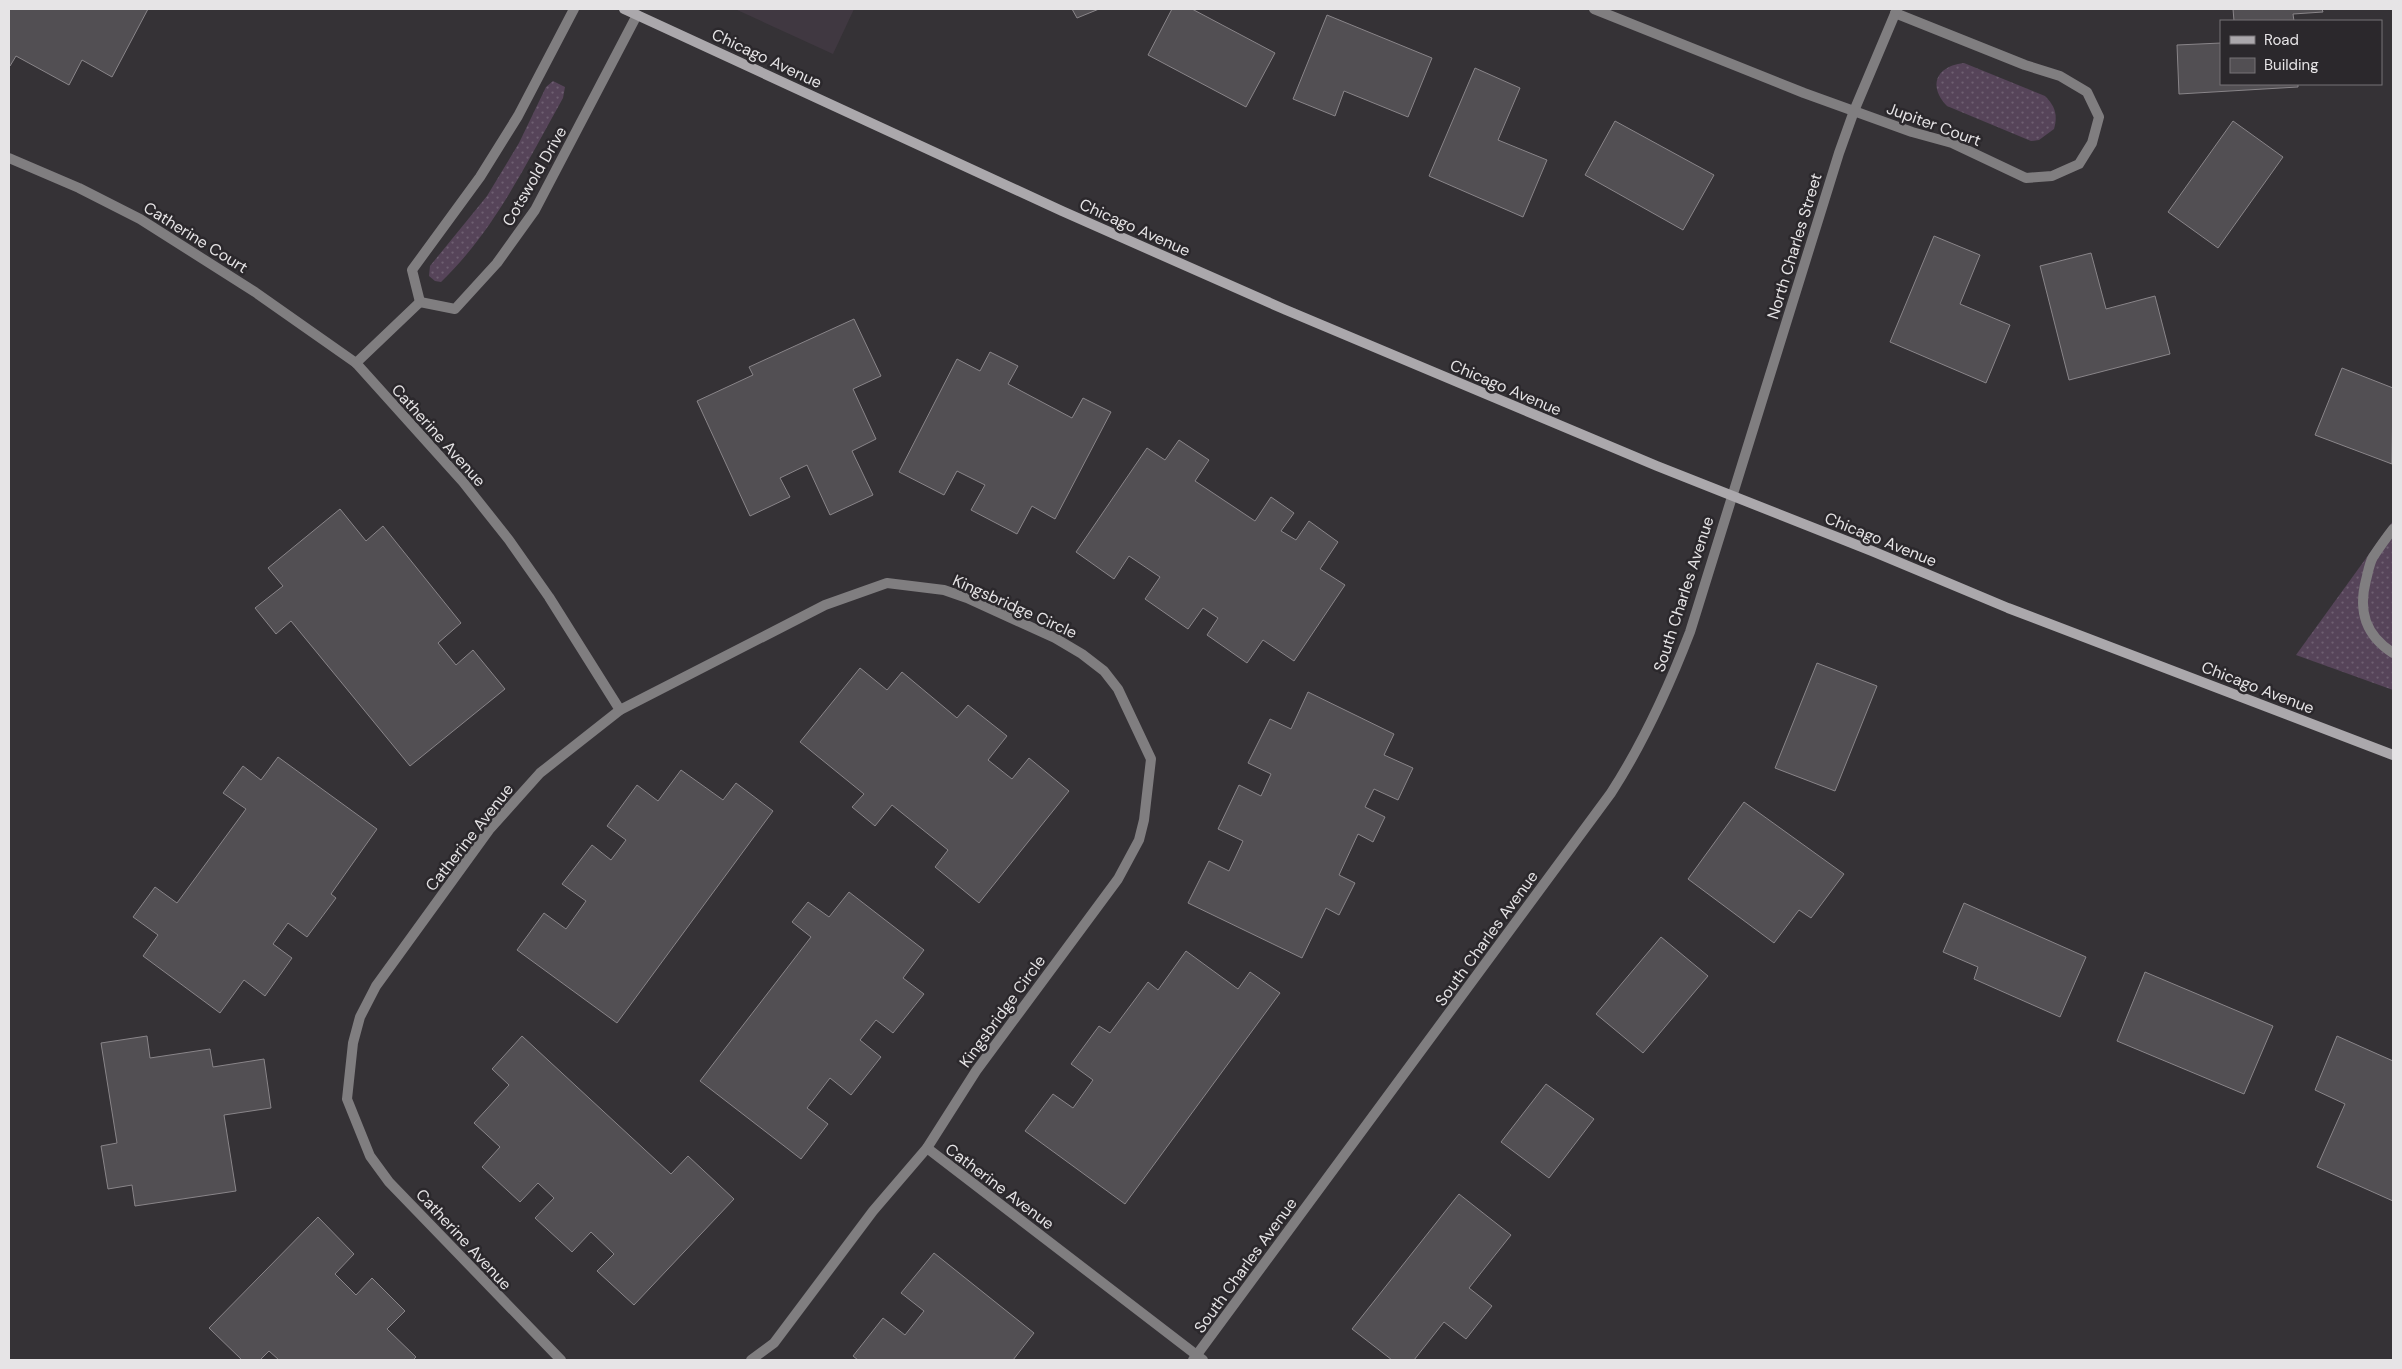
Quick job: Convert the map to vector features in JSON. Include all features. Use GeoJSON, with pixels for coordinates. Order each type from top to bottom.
{"type":"FeatureCollection","features":[{"type":"Feature","properties":{"kind":"main road","name":"Chicago Avenue"},"geometry":{"type":"LineString","coordinates":[[624,9],[1062,212],[1286,310],[1731,496],[1872,551],[2008,608],[2393,755]]}},
{"type":"Feature","properties":{"kind":"street"},"geometry":{"type":"LineString","coordinates":[[356,363],[420,302],[412,270],[480,177],[518,116],[574,9]]}},
{"type":"Feature","properties":{"kind":"street","name":"Jupiter Court"},"geometry":{"type":"LineString","coordinates":[[1594,9],[1854,111],[1952,143],[2026,178],[2052,176],[2078,164],[2092,144],[2098,117],[2087,92],[2060,76],[2025,65],[1896,11]]}},
{"type":"Feature","properties":{"kind":"street","name":"North Charles Street"},"geometry":{"type":"LineString","coordinates":[[1731,496],[1854,111],[1896,11]]}},
{"type":"Feature","properties":{"kind":"street","name":"Cotswold Drive"},"geometry":{"type":"LineString","coordinates":[[420,302],[455,309],[497,263],[535,210],[637,15]]}},
{"type":"Feature","properties":{"kind":"street","name":"Catherine Court"},"geometry":{"type":"LineString","coordinates":[[9,158],[79,188],[140,219],[255,292],[356,363]]}},
{"type":"Feature","properties":{"kind":"street","name":"Catherine Avenue"},"geometry":{"type":"LineString","coordinates":[[356,363],[462,482],[509,540],[549,597],[620,710],[540,773],[514,800],[489,830],[376,986],[360,1017],[353,1043],[347,1099],[370,1156],[389,1182],[561,1360]]}},
{"type":"Feature","properties":{"kind":"street","name":"South Charles Avenue"},"geometry":{"type":"LineString","coordinates":[[1198,1359],[1611,793],[1632,760],[1665,695],[1690,632],[1731,496]]}},
{"type":"Feature","properties":{"kind":"street"},"geometry":{"type":"LineString","coordinates":[[2393,529],[2371,559],[2363,591],[2362,608],[2366,627],[2378,641],[2393,653]]}},
{"type":"Feature","properties":{"kind":"street","name":"Kingsbridge Circle"},"geometry":{"type":"LineString","coordinates":[[620,710],[825,605],[887,583],[944,590],[968,598],[1055,638],[1082,654],[1104,671],[1118,689],[1151,759],[1144,820],[1139,840],[1118,879],[976,1071],[927,1148]]}},
{"type":"Feature","properties":{"kind":"street","name":"Catherine Avenue"},"geometry":{"type":"LineString","coordinates":[[751,1360],[774,1343],[873,1211],[927,1148],[1198,1359]]}},
{"type":"Feature","properties":{"kind":"shaded area"},"geometry":{"type":"Polygon","coordinates":[[[735,9],[854,9],[833,54],[735,9]]]}},
{"type":"Feature","properties":{"kind":"shaded area"},"geometry":{"type":"Polygon","coordinates":[[[1964,63],[2045,96],[2055,111],[2054,129],[2039,140],[2031,141],[1947,106],[1937,91],[1936,84],[1938,78],[1941,72],[1947,68],[1964,63]]]}},
{"type":"Feature","properties":{"kind":"shaded area"},"geometry":{"type":"Polygon","coordinates":[[[553,81],[565,87],[563,98],[523,171],[478,240],[441,282],[435,281],[429,276],[430,266],[487,196],[519,143],[546,87],[553,81]]]}},
{"type":"Feature","properties":{"kind":"shaded area"},"geometry":{"type":"Polygon","coordinates":[[[2393,521],[2393,690],[2296,655],[2393,521]]]}},
{"type":"Feature","properties":{"kind":"building"},"geometry":{"type":"Polygon","coordinates":[[[9,9],[148,9],[112,77],[82,60],[69,85],[16,56],[9,65],[9,9]]]}},
{"type":"Feature","properties":{"kind":"building"},"geometry":{"type":"Polygon","coordinates":[[[1072,9],[1099,9],[1077,18],[1072,9]]]}},
{"type":"Feature","properties":{"kind":"building"},"geometry":{"type":"Polygon","coordinates":[[[1172,9],[1192,9],[1275,53],[1246,107],[1148,55],[1172,9]]]}},
{"type":"Feature","properties":{"kind":"building"},"geometry":{"type":"Polygon","coordinates":[[[2233,9],[2322,9],[2323,12],[2293,14],[2294,20],[2234,20],[2233,9]]]}},
{"type":"Feature","properties":{"kind":"building"},"geometry":{"type":"Polygon","coordinates":[[[1327,15],[1432,58],[1408,117],[1344,91],[1335,116],[1293,99],[1327,15]]]}},
{"type":"Feature","properties":{"kind":"building"},"geometry":{"type":"Polygon","coordinates":[[[2220,43],[2220,85],[2298,85],[2298,87],[2179,94],[2177,45],[2220,43]]]}},
{"type":"Feature","properties":{"kind":"building"},"geometry":{"type":"Polygon","coordinates":[[[1475,68],[1520,88],[1498,140],[1547,160],[1523,217],[1429,176],[1475,68]]]}},
{"type":"Feature","properties":{"kind":"building"},"geometry":{"type":"Polygon","coordinates":[[[1615,121],[1714,175],[1683,230],[1585,175],[1615,121]]]}},
{"type":"Feature","properties":{"kind":"building"},"geometry":{"type":"Polygon","coordinates":[[[2233,121],[2283,157],[2218,248],[2168,212],[2233,121]]]}},
{"type":"Feature","properties":{"kind":"building"},"geometry":{"type":"Polygon","coordinates":[[[1934,236],[1980,255],[1960,304],[2010,325],[1986,383],[1890,342],[1934,236]]]}},
{"type":"Feature","properties":{"kind":"building"},"geometry":{"type":"Polygon","coordinates":[[[2091,253],[2106,309],[2155,296],[2170,354],[2069,380],[2040,266],[2091,253]]]}},
{"type":"Feature","properties":{"kind":"building"},"geometry":{"type":"Polygon","coordinates":[[[854,319],[881,376],[853,389],[876,439],[852,451],[873,495],[830,515],[807,465],[780,478],[790,497],[750,516],[697,401],[753,375],[749,367],[854,319]]]}},
{"type":"Feature","properties":{"kind":"building"},"geometry":{"type":"Polygon","coordinates":[[[990,352],[1018,366],[1008,384],[1072,418],[1083,398],[1111,412],[1055,519],[1032,506],[1017,534],[971,510],[985,485],[957,471],[944,495],[899,472],[957,359],[980,371],[990,352]]]}},
{"type":"Feature","properties":{"kind":"building"},"geometry":{"type":"Polygon","coordinates":[[[2342,368],[2393,388],[2392,464],[2315,435],[2342,368]]]}},
{"type":"Feature","properties":{"kind":"building"},"geometry":{"type":"Polygon","coordinates":[[[1179,440],[1209,460],[1195,481],[1255,521],[1271,497],[1294,513],[1281,531],[1296,540],[1309,521],[1338,542],[1320,569],[1345,585],[1294,661],[1263,640],[1247,663],[1207,635],[1218,618],[1203,608],[1188,629],[1145,599],[1160,577],[1129,556],[1114,579],[1076,552],[1147,448],[1165,460],[1179,440]]]}},
{"type":"Feature","properties":{"kind":"building"},"geometry":{"type":"Polygon","coordinates":[[[340,509],[366,541],[383,526],[461,623],[438,643],[456,665],[473,650],[505,689],[410,766],[291,621],[276,634],[255,608],[283,586],[268,568],[340,509]]]}},
{"type":"Feature","properties":{"kind":"building"},"geometry":{"type":"Polygon","coordinates":[[[1817,663],[1877,686],[1835,791],[1775,768],[1817,663]]]}},
{"type":"Feature","properties":{"kind":"building"},"geometry":{"type":"Polygon","coordinates":[[[860,668],[887,690],[902,672],[957,718],[968,705],[1007,736],[988,760],[1012,779],[1029,758],[1069,791],[979,903],[935,867],[948,850],[892,805],[875,826],[852,807],[864,794],[800,742],[860,668]]]}},
{"type":"Feature","properties":{"kind":"building"},"geometry":{"type":"Polygon","coordinates":[[[1308,692],[1394,734],[1384,755],[1413,768],[1398,800],[1374,789],[1365,807],[1385,817],[1373,842],[1358,834],[1339,875],[1355,883],[1339,915],[1326,908],[1302,958],[1188,903],[1209,861],[1229,871],[1243,841],[1218,829],[1239,785],[1261,796],[1271,774],[1248,763],[1270,719],[1291,729],[1308,692]]]}},
{"type":"Feature","properties":{"kind":"building"},"geometry":{"type":"Polygon","coordinates":[[[278,757],[377,829],[331,894],[336,898],[307,937],[288,923],[273,944],[292,958],[265,996],[244,980],[220,1013],[143,956],[158,935],[133,917],[155,887],[177,903],[246,809],[223,793],[243,766],[261,780],[278,757]]]}},
{"type":"Feature","properties":{"kind":"building"},"geometry":{"type":"Polygon","coordinates":[[[681,770],[723,800],[736,783],[773,811],[617,1023],[517,950],[544,913],[566,929],[586,901],[562,884],[592,845],[611,860],[626,840],[607,826],[637,785],[658,801],[681,770]]]}},
{"type":"Feature","properties":{"kind":"building"},"geometry":{"type":"Polygon","coordinates":[[[1744,802],[1844,874],[1811,918],[1799,910],[1774,943],[1688,879],[1744,802]]]}},
{"type":"Feature","properties":{"kind":"building"},"geometry":{"type":"Polygon","coordinates":[[[849,892],[924,950],[903,978],[924,994],[893,1033],[876,1020],[860,1040],[881,1057],[851,1095],[830,1078],[807,1108],[828,1124],[801,1159],[700,1081],[811,937],[792,922],[808,902],[829,917],[849,892]]]}},
{"type":"Feature","properties":{"kind":"building"},"geometry":{"type":"Polygon","coordinates":[[[1964,903],[2086,957],[2060,1017],[1974,979],[1978,967],[1943,952],[1964,903]]]}},
{"type":"Feature","properties":{"kind":"building"},"geometry":{"type":"Polygon","coordinates":[[[1661,937],[1708,976],[1643,1053],[1596,1014],[1661,937]]]}},
{"type":"Feature","properties":{"kind":"building"},"geometry":{"type":"Polygon","coordinates":[[[1186,951],[1238,989],[1250,972],[1280,993],[1125,1204],[1025,1131],[1053,1094],[1073,1108],[1093,1080],[1071,1064],[1099,1026],[1110,1033],[1148,982],[1158,990],[1186,951]]]}},
{"type":"Feature","properties":{"kind":"building"},"geometry":{"type":"Polygon","coordinates":[[[2145,972],[2273,1026],[2244,1094],[2117,1041],[2145,972]]]}},
{"type":"Feature","properties":{"kind":"building"},"geometry":{"type":"Polygon","coordinates":[[[147,1036],[150,1058],[210,1049],[213,1067],[264,1059],[271,1108],[224,1115],[236,1191],[135,1206],[132,1185],[108,1189],[101,1146],[117,1143],[101,1043],[147,1036]]]}},
{"type":"Feature","properties":{"kind":"building"},"geometry":{"type":"Polygon","coordinates":[[[522,1036],[671,1174],[688,1156],[734,1199],[634,1305],[597,1271],[614,1254],[591,1232],[572,1252],[535,1218],[554,1198],[538,1183],[520,1202],[482,1167],[500,1147],[474,1123],[509,1085],[492,1069],[522,1036]]]}},
{"type":"Feature","properties":{"kind":"building"},"geometry":{"type":"Polygon","coordinates":[[[2337,1036],[2393,1061],[2393,1201],[2317,1167],[2345,1104],[2315,1090],[2337,1036]]]}},
{"type":"Feature","properties":{"kind":"building"},"geometry":{"type":"Polygon","coordinates":[[[1546,1084],[1594,1119],[1549,1178],[1501,1142],[1546,1084]]]}},
{"type":"Feature","properties":{"kind":"building"},"geometry":{"type":"Polygon","coordinates":[[[1459,1194],[1511,1235],[1469,1288],[1492,1306],[1466,1339],[1444,1322],[1414,1360],[1392,1360],[1352,1329],[1459,1194]]]}},
{"type":"Feature","properties":{"kind":"building"},"geometry":{"type":"Polygon","coordinates":[[[318,1217],[354,1254],[335,1274],[356,1295],[372,1278],[405,1311],[387,1329],[416,1357],[413,1360],[279,1360],[269,1351],[260,1360],[242,1360],[209,1328],[318,1217]]]}},
{"type":"Feature","properties":{"kind":"building"},"geometry":{"type":"Polygon","coordinates":[[[934,1253],[1034,1333],[1013,1360],[858,1360],[853,1356],[883,1318],[905,1335],[924,1311],[901,1293],[934,1253]]]}}]}
